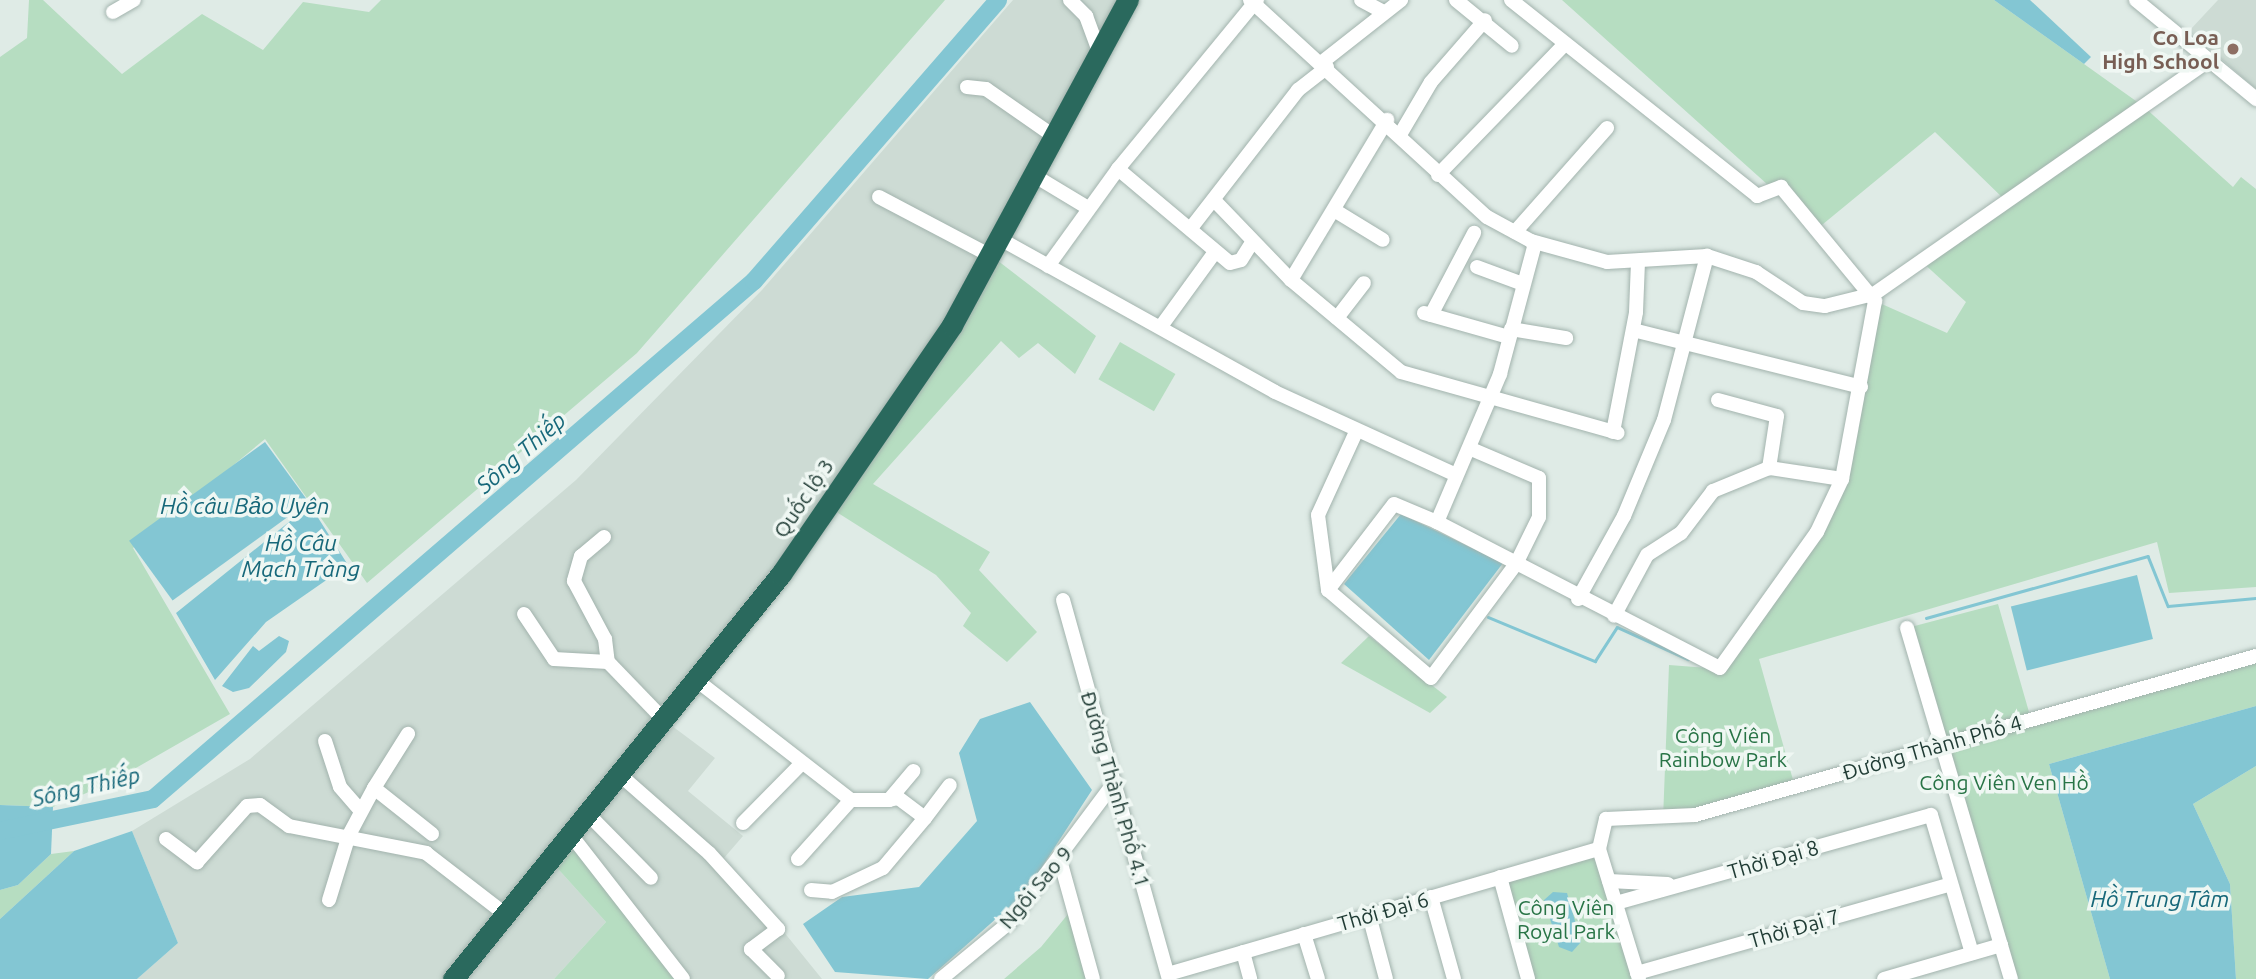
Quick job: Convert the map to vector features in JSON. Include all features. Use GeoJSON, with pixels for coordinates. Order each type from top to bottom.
{"type":"FeatureCollection","features":[{"type":"Feature","properties":{"kind":"highway","name":"Quốc lộ 3"},"geometry":{"type":"LineString","coordinates":[[453,979],[781,573],[997,248],[1124,9]]}},
{"type":"Feature","properties":{"kind":"street"},"geometry":{"type":"LineString","coordinates":[[113,12],[134,0]]}},
{"type":"Feature","properties":{"kind":"street"},"geometry":{"type":"LineString","coordinates":[[1070,0],[1086,16],[1100,54]]}},
{"type":"Feature","properties":{"kind":"street"},"geometry":{"type":"LineString","coordinates":[[1361,0],[1384,12]]}},
{"type":"Feature","properties":{"kind":"street"},"geometry":{"type":"LineString","coordinates":[[1191,228],[1298,90],[1384,12],[1401,0]]}},
{"type":"Feature","properties":{"kind":"street"},"geometry":{"type":"LineString","coordinates":[[1456,0],[1485,20],[1513,46]]}},
{"type":"Feature","properties":{"kind":"street"},"geometry":{"type":"LineString","coordinates":[[1328,590],[1394,504],[1437,522],[1578,599],[1711,665],[1726,666],[1817,532],[1842,479],[1861,387],[1874,294],[1781,187],[1757,196],[1562,47],[1511,0]]}},
{"type":"Feature","properties":{"kind":"street"},"geometry":{"type":"LineString","coordinates":[[2136,0],[2256,99]]}},
{"type":"Feature","properties":{"kind":"street"},"geometry":{"type":"LineString","coordinates":[[1048,266],[1118,169],[1253,1],[1401,133],[1438,175],[1515,232],[1535,243],[1569,256],[1638,262],[1707,256],[1756,272],[1803,303],[1825,306],[1874,294],[2208,60]]}},
{"type":"Feature","properties":{"kind":"street"},"geometry":{"type":"LineString","coordinates":[[1086,16],[1124,9]]}},
{"type":"Feature","properties":{"kind":"street"},"geometry":{"type":"LineString","coordinates":[[1401,133],[1431,82],[1485,20]]}},
{"type":"Feature","properties":{"kind":"street"},"geometry":{"type":"LineString","coordinates":[[1438,175],[1562,47]]}},
{"type":"Feature","properties":{"kind":"street"},"geometry":{"type":"LineString","coordinates":[[967,87],[986,89],[1055,137]]}},
{"type":"Feature","properties":{"kind":"street"},"geometry":{"type":"LineString","coordinates":[[1291,279],[1387,120]]}},
{"type":"Feature","properties":{"kind":"street"},"geometry":{"type":"LineString","coordinates":[[1515,232],[1607,128]]}},
{"type":"Feature","properties":{"kind":"street"},"geometry":{"type":"LineString","coordinates":[[1118,169],[1191,228],[1215,252],[1234,264],[1253,241]]}},
{"type":"Feature","properties":{"kind":"street"},"geometry":{"type":"LineString","coordinates":[[1035,176],[1088,208]]}},
{"type":"Feature","properties":{"kind":"street"},"geometry":{"type":"LineString","coordinates":[[879,197],[997,248],[1048,266],[1162,325],[1356,432],[1456,475]]}},
{"type":"Feature","properties":{"kind":"street"},"geometry":{"type":"LineString","coordinates":[[1214,200],[1291,279],[1401,372],[1488,401],[1615,433],[1633,330],[1638,262]]}},
{"type":"Feature","properties":{"kind":"street"},"geometry":{"type":"LineString","coordinates":[[1334,210],[1383,240]]}},
{"type":"Feature","properties":{"kind":"street"},"geometry":{"type":"LineString","coordinates":[[1474,233],[1427,313],[1510,333],[1566,338]]}},
{"type":"Feature","properties":{"kind":"street"},"geometry":{"type":"LineString","coordinates":[[1437,522],[1488,401],[1535,243]]}},
{"type":"Feature","properties":{"kind":"street"},"geometry":{"type":"LineString","coordinates":[[1162,325],[1215,252]]}},
{"type":"Feature","properties":{"kind":"street"},"geometry":{"type":"LineString","coordinates":[[1578,599],[1644,471],[1685,339],[1707,256]]}},
{"type":"Feature","properties":{"kind":"street"},"geometry":{"type":"LineString","coordinates":[[1477,267],[1522,284]]}},
{"type":"Feature","properties":{"kind":"street"},"geometry":{"type":"LineString","coordinates":[[1337,317],[1364,283]]}},
{"type":"Feature","properties":{"kind":"street"},"geometry":{"type":"LineString","coordinates":[[1633,330],[1685,339],[1861,387]]}},
{"type":"Feature","properties":{"kind":"street"},"geometry":{"type":"LineString","coordinates":[[1718,400],[1777,416],[1769,468]]}},
{"type":"Feature","properties":{"kind":"street"},"geometry":{"type":"LineString","coordinates":[[1356,432],[1318,514],[1328,590],[1432,678],[1516,564],[1539,517],[1539,478],[1469,448]]}},
{"type":"Feature","properties":{"kind":"street"},"geometry":{"type":"LineString","coordinates":[[1614,616],[1647,555],[1681,533],[1713,491],[1769,468],[1842,479]]}},
{"type":"Feature","properties":{"kind":"street"},"geometry":{"type":"LineString","coordinates":[[604,537],[581,556],[574,581],[605,639],[608,662],[663,719]]}},
{"type":"Feature","properties":{"kind":"street","name":"Đường Thành Phố 4.1"},"geometry":{"type":"LineString","coordinates":[[1063,600],[1168,976]]}},
{"type":"Feature","properties":{"kind":"street"},"geometry":{"type":"LineString","coordinates":[[524,614],[561,664],[608,662]]}},
{"type":"Feature","properties":{"kind":"street"},"geometry":{"type":"LineString","coordinates":[[1907,628],[2011,979]]}},
{"type":"Feature","properties":{"kind":"street","name":"Đường Thành Phố 4"},"geometry":{"type":"LineString","coordinates":[[1599,849],[1606,819],[1695,815],[2256,656]]}},
{"type":"Feature","properties":{"kind":"street"},"geometry":{"type":"LineString","coordinates":[[695,679],[851,800],[898,799],[925,818]]}},
{"type":"Feature","properties":{"kind":"street"},"geometry":{"type":"LineString","coordinates":[[328,900],[360,810],[408,734]]}},
{"type":"Feature","properties":{"kind":"street"},"geometry":{"type":"LineString","coordinates":[[325,741],[340,787],[360,810]]}},
{"type":"Feature","properties":{"kind":"street"},"geometry":{"type":"LineString","coordinates":[[743,823],[802,763]]}},
{"type":"Feature","properties":{"kind":"street"},"geometry":{"type":"LineString","coordinates":[[889,800],[913,771]]}},
{"type":"Feature","properties":{"kind":"street"},"geometry":{"type":"LineString","coordinates":[[619,774],[709,853],[778,929],[751,949],[778,976]]}},
{"type":"Feature","properties":{"kind":"street","name":"Ngôi Sao 9"},"geometry":{"type":"LineString","coordinates":[[941,979],[958,972],[1010,922],[1060,860],[1114,783]]}},
{"type":"Feature","properties":{"kind":"street"},"geometry":{"type":"LineString","coordinates":[[811,890],[832,892],[883,868],[950,785]]}},
{"type":"Feature","properties":{"kind":"street"},"geometry":{"type":"LineString","coordinates":[[374,788],[432,834]]}},
{"type":"Feature","properties":{"kind":"street"},"geometry":{"type":"LineString","coordinates":[[798,859],[851,800]]}},
{"type":"Feature","properties":{"kind":"street"},"geometry":{"type":"LineString","coordinates":[[166,839],[197,862],[247,806],[260,805],[289,826],[349,835],[426,853],[505,914]]}},
{"type":"Feature","properties":{"kind":"street"},"geometry":{"type":"LineString","coordinates":[[587,813],[651,878]]}},
{"type":"Feature","properties":{"kind":"street","name":"Thời Đại 8"},"geometry":{"type":"LineString","coordinates":[[1616,903],[1931,815],[1951,884]]}},
{"type":"Feature","properties":{"kind":"street"},"geometry":{"type":"LineString","coordinates":[[571,835],[683,979]]}},
{"type":"Feature","properties":{"kind":"street"},"geometry":{"type":"LineString","coordinates":[[1599,849],[1638,976]]}},
{"type":"Feature","properties":{"kind":"street","name":"Thời Đại 6"},"geometry":{"type":"LineString","coordinates":[[1168,976],[1242,952],[1599,849]]}},
{"type":"Feature","properties":{"kind":"street"},"geometry":{"type":"LineString","coordinates":[[1060,860],[1093,979]]}},
{"type":"Feature","properties":{"kind":"street"},"geometry":{"type":"LineString","coordinates":[[1500,877],[1528,979]]}},
{"type":"Feature","properties":{"kind":"street"},"geometry":{"type":"LineString","coordinates":[[1609,881],[1680,885]]}},
{"type":"Feature","properties":{"kind":"street"},"geometry":{"type":"LineString","coordinates":[[1951,884],[1972,953]]}},
{"type":"Feature","properties":{"kind":"street","name":"Thời Đại 7"},"geometry":{"type":"LineString","coordinates":[[1638,976],[1951,884]]}},
{"type":"Feature","properties":{"kind":"street"},"geometry":{"type":"LineString","coordinates":[[1431,897],[1454,979]]}},
{"type":"Feature","properties":{"kind":"street"},"geometry":{"type":"LineString","coordinates":[[1369,915],[1386,979]]}},
{"type":"Feature","properties":{"kind":"street"},"geometry":{"type":"LineString","coordinates":[[1304,934],[1318,979]]}},
{"type":"Feature","properties":{"kind":"street"},"geometry":{"type":"LineString","coordinates":[[1884,979],[2001,945]]}},
{"type":"Feature","properties":{"kind":"street"},"geometry":{"type":"LineString","coordinates":[[1242,952],[1250,979]]}},
{"type":"Feature","properties":{"kind":"shaded area"},"geometry":{"type":"Polygon","coordinates":[[[1013,0],[1127,0],[952,325],[664,720],[715,758],[688,791],[743,836],[724,858],[822,979],[679,979],[550,860],[606,922],[554,979],[137,979],[178,943],[132,831],[250,759],[576,480],[762,290],[1013,0]]]}},
{"type":"Feature","properties":{"kind":"shaded area","name":"Co Loa High School"},"geometry":{"type":"Polygon","coordinates":[[[2218,0],[2256,0],[2256,89],[2189,31],[2218,0]]]}},
{"type":"Feature","properties":{"kind":"green space"},"geometry":{"type":"Polygon","coordinates":[[[29,0],[43,0],[122,74],[202,14],[263,50],[303,2],[369,12],[381,0],[945,0],[637,353],[367,583],[265,439],[133,548],[230,714],[108,784],[53,807],[0,805],[0,57],[27,38],[29,0]]]}},
{"type":"Feature","properties":{"kind":"green space","name":"Công Viên Rainbow Park"},"geometry":{"type":"Polygon","coordinates":[[[1562,0],[1994,0],[2143,106],[2233,187],[2241,177],[2256,189],[2256,587],[2169,593],[2157,542],[1759,659],[1795,787],[1663,819],[1669,665],[1721,669],[1817,532],[1842,479],[1875,301],[1947,333],[1966,302],[1921,261],[2006,201],[1935,132],[1817,229],[1562,0]]]}},
{"type":"Feature","properties":{"kind":"green space"},"geometry":{"type":"Polygon","coordinates":[[[993,257],[1096,336],[1075,374],[1038,343],[1019,358],[1001,341],[873,484],[990,552],[979,570],[1037,632],[1007,662],[963,626],[971,613],[936,575],[827,506],[993,257]]]}},
{"type":"Feature","properties":{"kind":"green space"},"geometry":{"type":"Polygon","coordinates":[[[1120,342],[1175,374],[1154,411],[1098,379],[1120,342]]]}},
{"type":"Feature","properties":{"kind":"green space","name":"Công Viên Ven Hồ"},"geometry":{"type":"Polygon","coordinates":[[[1998,604],[2031,719],[2256,656],[2256,706],[2049,764],[2110,979],[2011,979],[1907,628],[1998,604]]]}},
{"type":"Feature","properties":{"kind":"green space"},"geometry":{"type":"Polygon","coordinates":[[[1369,636],[1447,697],[1430,713],[1341,663],[1369,636]]]}},
{"type":"Feature","properties":{"kind":"green space"},"geometry":{"type":"Polygon","coordinates":[[[2256,766],[2256,979],[2236,979],[2230,884],[2193,804],[2256,766]]]}},
{"type":"Feature","properties":{"kind":"green space"},"geometry":{"type":"Polygon","coordinates":[[[571,835],[679,979],[554,979],[606,922],[550,860],[571,835]]]}},
{"type":"Feature","properties":{"kind":"green space","name":"Công Viên Royal Park"},"geometry":{"type":"Polygon","coordinates":[[[1599,849],[1639,979],[1528,979],[1500,877],[1599,849]]]}},
{"type":"Feature","properties":{"kind":"green space"},"geometry":{"type":"Polygon","coordinates":[[[74,851],[0,919],[0,890],[18,885],[51,854],[74,851]]]}},
{"type":"Feature","properties":{"kind":"green space"},"geometry":{"type":"Polygon","coordinates":[[[1073,908],[1093,979],[1004,979],[1041,947],[1073,908]]]}},
{"type":"Feature","properties":{"kind":"water"},"geometry":{"type":"Polygon","coordinates":[[[1994,0],[2030,0],[2091,57],[2084,64],[1994,0]]]}},
{"type":"Feature","properties":{"kind":"water","name":"Hồ câu Bảo Uyên"},"geometry":{"type":"Polygon","coordinates":[[[265,442],[308,502],[173,601],[129,541],[265,442]]]}},
{"type":"Feature","properties":{"kind":"water","name":"Hồ Câu Mạch Tràng"},"geometry":{"type":"Polygon","coordinates":[[[310,505],[348,565],[266,622],[215,680],[176,613],[310,505]]]}},
{"type":"Feature","properties":{"kind":"water"},"geometry":{"type":"Polygon","coordinates":[[[1401,514],[1503,563],[1429,660],[1344,584],[1401,514]]]}},
{"type":"Feature","properties":{"kind":"water"},"geometry":{"type":"Polygon","coordinates":[[[2137,575],[2153,639],[2027,670],[2011,606],[2137,575]]]}},
{"type":"Feature","properties":{"kind":"water"},"geometry":{"type":"Polygon","coordinates":[[[279,636],[289,641],[286,652],[249,688],[233,692],[222,686],[253,646],[259,651],[279,636]]]}},
{"type":"Feature","properties":{"kind":"water"},"geometry":{"type":"Polygon","coordinates":[[[1030,702],[1092,790],[1025,893],[928,979],[835,972],[803,924],[842,897],[919,887],[977,821],[959,753],[980,719],[1030,702]]]}},
{"type":"Feature","properties":{"kind":"water","name":"Hồ Trung Tâm"},"geometry":{"type":"Polygon","coordinates":[[[2256,706],[2256,766],[2193,804],[2230,884],[2236,979],[2110,979],[2049,764],[2256,706]]]}},
{"type":"Feature","properties":{"kind":"water"},"geometry":{"type":"Polygon","coordinates":[[[0,805],[53,807],[51,854],[18,885],[0,890],[0,805]]]}},
{"type":"Feature","properties":{"kind":"water"},"geometry":{"type":"Polygon","coordinates":[[[132,831],[178,943],[137,979],[0,979],[0,919],[74,851],[132,831]]]}},
{"type":"Feature","properties":{"kind":"water"},"geometry":{"type":"Polygon","coordinates":[[[1553,892],[1567,893],[1581,942],[1572,952],[1559,947],[1544,900],[1553,892]]]}},
{"type":"Feature","properties":{"kind":"waterway","name":"Sông Thiếp"},"geometry":{"type":"LineString","coordinates":[[0,831],[153,799],[754,281],[998,0]]}},
{"type":"Feature","properties":{"kind":"waterway"},"geometry":{"type":"LineString","coordinates":[[1926,618],[2148,556],[2168,606],[2256,598]]}},
{"type":"Feature","properties":{"kind":"waterway"},"geometry":{"type":"LineString","coordinates":[[1488,617],[1595,661],[1617,627],[1688,659]]}},
{"type":"Feature","properties":{"kind":"place","name":"Co Loa High School"},"geometry":{"type":"Point","coordinates":[2233,49]}}]}
